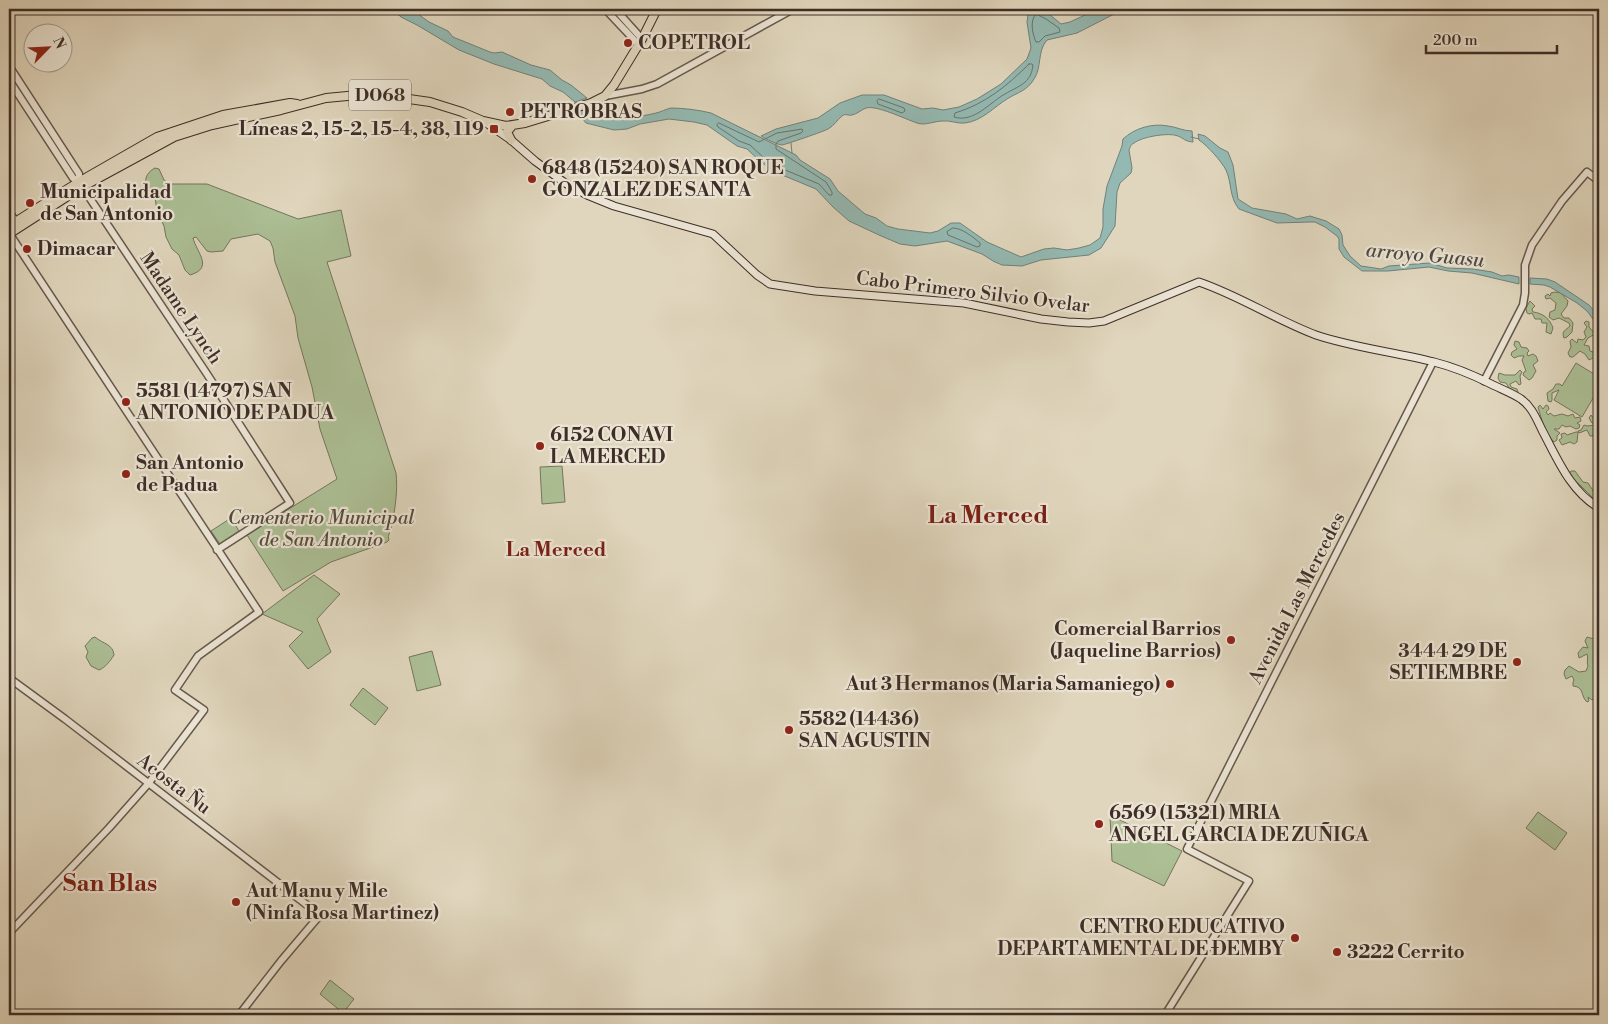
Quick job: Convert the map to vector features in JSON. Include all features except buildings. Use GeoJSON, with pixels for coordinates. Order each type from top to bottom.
{"type":"FeatureCollection","features":[{"type":"Feature","properties":{"kind":"main road","name":"D068"},"geometry":{"type":"LineString","coordinates":[[12,228],[81,184],[174,137],[212,125],[326,98],[358,95],[388,96],[430,102],[501,126],[512,126],[591,103],[605,96],[614,85],[649,26],[655,9]]}},
{"type":"Feature","properties":{"kind":"main road","name":"Cabo Primero Silvio Ovelar"},"geometry":{"type":"LineString","coordinates":[[482,121],[511,140],[535,161],[587,195],[614,206],[713,234],[757,276],[765,282],[775,285],[815,291],[964,303],[1041,319],[1089,324],[1113,318],[1199,282],[1318,335],[1433,362],[1466,373],[1517,397],[1529,407],[1535,414],[1562,469],[1573,484],[1592,504],[1599,508]]}},
{"type":"Feature","properties":{"kind":"main road"},"geometry":{"type":"LineString","coordinates":[[511,140],[507,132],[512,126]]}},
{"type":"Feature","properties":{"kind":"street"},"geometry":{"type":"LineString","coordinates":[[605,9],[640,42]]}},
{"type":"Feature","properties":{"kind":"street"},"geometry":{"type":"LineString","coordinates":[[615,9],[640,42]]}},
{"type":"Feature","properties":{"kind":"street"},"geometry":{"type":"LineString","coordinates":[[605,96],[657,84],[793,9]]}},
{"type":"Feature","properties":{"kind":"street"},"geometry":{"type":"LineString","coordinates":[[9,66],[79,174],[81,184]]}},
{"type":"Feature","properties":{"kind":"street"},"geometry":{"type":"LineString","coordinates":[[9,80],[73,178],[81,184]]}},
{"type":"Feature","properties":{"kind":"street"},"geometry":{"type":"LineString","coordinates":[[1484,381],[1520,310],[1525,293],[1527,258],[1532,244],[1562,201],[1587,172],[1599,181]]}},
{"type":"Feature","properties":{"kind":"street","name":"Madame Lynch"},"geometry":{"type":"LineString","coordinates":[[81,184],[290,503],[217,550]]}},
{"type":"Feature","properties":{"kind":"street"},"geometry":{"type":"LineString","coordinates":[[9,211],[12,228],[258,612],[198,656],[175,690],[204,710],[148,784],[9,933]]}},
{"type":"Feature","properties":{"kind":"street","name":"Avenida Las Mercedes"},"geometry":{"type":"LineString","coordinates":[[1165,1015],[1249,882],[1187,849],[1433,362]]}},
{"type":"Feature","properties":{"kind":"street","name":"Acosta Ñu"},"geometry":{"type":"LineString","coordinates":[[9,678],[320,914],[239,1015]]}},
{"type":"Feature","properties":{"kind":"green space","name":"Cementerio Municipal de San Antonio"},"geometry":{"type":"Polygon","coordinates":[[[155,168],[159,169],[164,180],[171,184],[207,184],[298,219],[341,210],[351,256],[327,262],[396,473],[397,480],[392,527],[387,542],[331,562],[283,591],[247,535],[337,479],[320,429],[312,387],[298,338],[295,316],[275,262],[270,241],[258,234],[231,239],[223,251],[211,252],[207,251],[196,237],[193,238],[203,264],[197,272],[190,275],[185,270],[179,255],[172,249],[166,237],[164,226],[157,211],[154,191],[146,185],[148,175],[155,168]]]}},
{"type":"Feature","properties":{"kind":"green space"},"geometry":{"type":"Polygon","coordinates":[[[1551,293],[1561,293],[1568,301],[1561,314],[1564,318],[1569,318],[1573,323],[1572,332],[1564,338],[1564,332],[1570,326],[1569,323],[1559,318],[1553,320],[1549,317],[1550,312],[1555,310],[1556,303],[1550,298],[1546,299],[1545,296],[1548,294],[1550,296],[1551,293]]]}},
{"type":"Feature","properties":{"kind":"green space"},"geometry":{"type":"Polygon","coordinates":[[[1530,301],[1535,306],[1532,309],[1533,312],[1543,315],[1550,322],[1553,328],[1551,334],[1546,332],[1547,323],[1542,323],[1541,319],[1535,319],[1532,313],[1527,313],[1526,308],[1530,301]]]}},
{"type":"Feature","properties":{"kind":"green space"},"geometry":{"type":"Polygon","coordinates":[[[1586,321],[1589,322],[1589,327],[1595,334],[1588,338],[1584,345],[1589,346],[1590,351],[1593,352],[1595,357],[1589,360],[1580,351],[1573,357],[1570,357],[1568,353],[1571,347],[1570,341],[1572,339],[1577,343],[1578,339],[1583,340],[1586,337],[1584,332],[1587,327],[1584,323],[1586,321]]]}},
{"type":"Feature","properties":{"kind":"green space"},"geometry":{"type":"Polygon","coordinates":[[[1515,341],[1519,342],[1521,347],[1527,348],[1529,351],[1527,353],[1528,356],[1533,354],[1538,361],[1533,365],[1536,371],[1529,380],[1523,375],[1526,371],[1522,360],[1524,356],[1514,358],[1511,355],[1517,349],[1514,345],[1515,341]]]}},
{"type":"Feature","properties":{"kind":"green space"},"geometry":{"type":"Polygon","coordinates":[[[1576,363],[1599,377],[1599,388],[1582,417],[1554,400],[1559,390],[1552,393],[1551,402],[1548,401],[1547,393],[1556,384],[1562,386],[1576,363]]]}},
{"type":"Feature","properties":{"kind":"green space"},"geometry":{"type":"Polygon","coordinates":[[[1520,370],[1522,372],[1520,376],[1521,384],[1519,385],[1516,381],[1510,384],[1511,387],[1517,389],[1517,394],[1511,391],[1506,383],[1500,382],[1498,378],[1499,373],[1515,375],[1520,370]]]}},
{"type":"Feature","properties":{"kind":"green space"},"geometry":{"type":"Polygon","coordinates":[[[1540,405],[1543,409],[1546,405],[1548,406],[1549,409],[1546,412],[1548,415],[1550,413],[1554,416],[1573,414],[1575,418],[1580,417],[1581,421],[1577,423],[1580,425],[1579,428],[1576,429],[1562,425],[1559,429],[1554,429],[1560,433],[1554,442],[1544,426],[1538,407],[1540,405]]]}},
{"type":"Feature","properties":{"kind":"green space"},"geometry":{"type":"Polygon","coordinates":[[[1591,415],[1599,422],[1597,431],[1594,431],[1593,436],[1590,436],[1587,430],[1579,433],[1578,431],[1584,425],[1596,425],[1589,418],[1591,415]]]}},
{"type":"Feature","properties":{"kind":"green space"},"geometry":{"type":"Polygon","coordinates":[[[1578,432],[1577,442],[1562,445],[1559,440],[1562,438],[1561,434],[1565,433],[1567,435],[1578,432]]]}},
{"type":"Feature","properties":{"kind":"green space"},"geometry":{"type":"Polygon","coordinates":[[[562,466],[565,502],[542,504],[540,467],[562,466]]]}},
{"type":"Feature","properties":{"kind":"green space"},"geometry":{"type":"Polygon","coordinates":[[[1571,471],[1575,471],[1583,482],[1588,483],[1594,492],[1598,490],[1599,485],[1599,500],[1593,498],[1576,483],[1569,474],[1571,471]]]}},
{"type":"Feature","properties":{"kind":"green space"},"geometry":{"type":"Polygon","coordinates":[[[231,518],[239,531],[220,544],[211,531],[231,518]]]}},
{"type":"Feature","properties":{"kind":"green space"},"geometry":{"type":"Polygon","coordinates":[[[314,575],[340,594],[317,619],[331,652],[308,669],[289,646],[303,632],[262,614],[314,575]]]}},
{"type":"Feature","properties":{"kind":"green space"},"geometry":{"type":"Polygon","coordinates":[[[1599,635],[1599,680],[1596,686],[1599,688],[1599,696],[1592,700],[1588,697],[1589,701],[1587,702],[1581,690],[1573,686],[1574,680],[1572,676],[1566,679],[1564,674],[1569,666],[1579,672],[1586,671],[1588,666],[1587,654],[1579,658],[1578,653],[1583,647],[1588,648],[1585,641],[1587,637],[1594,639],[1599,635]]]}},
{"type":"Feature","properties":{"kind":"green space"},"geometry":{"type":"Polygon","coordinates":[[[95,637],[110,646],[114,655],[106,666],[99,670],[91,666],[86,657],[88,652],[85,646],[95,637]]]}},
{"type":"Feature","properties":{"kind":"green space"},"geometry":{"type":"Polygon","coordinates":[[[432,651],[441,685],[417,691],[409,657],[432,651]]]}},
{"type":"Feature","properties":{"kind":"green space"},"geometry":{"type":"Polygon","coordinates":[[[363,688],[388,708],[375,725],[350,705],[363,688]]]}},
{"type":"Feature","properties":{"kind":"green space"},"geometry":{"type":"Polygon","coordinates":[[[1538,812],[1567,833],[1555,850],[1526,828],[1538,812]]]}},
{"type":"Feature","properties":{"kind":"green space"},"geometry":{"type":"Polygon","coordinates":[[[1110,815],[1182,851],[1164,886],[1112,861],[1110,815]]]}},
{"type":"Feature","properties":{"kind":"green space"},"geometry":{"type":"Polygon","coordinates":[[[330,980],[354,999],[343,1013],[320,994],[330,980]]]}},
{"type":"Feature","properties":{"kind":"water"},"geometry":{"type":"Polygon","coordinates":[[[392,9],[411,9],[429,22],[448,31],[453,37],[490,52],[502,52],[531,65],[550,70],[587,98],[575,102],[542,79],[494,64],[459,50],[401,17],[392,9]]]}},
{"type":"Feature","properties":{"kind":"water"},"geometry":{"type":"Polygon","coordinates":[[[1098,9],[1124,9],[1077,33],[1047,40],[1042,49],[1038,70],[1031,83],[1022,91],[977,120],[962,123],[940,121],[920,124],[884,110],[866,108],[856,114],[843,115],[828,129],[782,145],[761,136],[776,129],[818,118],[840,103],[862,95],[884,95],[922,109],[933,108],[943,110],[959,107],[977,99],[1001,84],[1027,59],[1031,48],[1027,22],[1028,15],[1033,10],[1049,14],[1061,24],[1070,22],[1098,9]]]}},
{"type":"Feature","properties":{"kind":"water"},"geometry":{"type":"Polygon","coordinates":[[[590,108],[590,114],[596,117],[612,119],[658,113],[671,108],[711,113],[796,155],[800,160],[830,179],[838,191],[865,214],[876,218],[887,226],[930,233],[938,231],[951,223],[960,223],[987,242],[1021,257],[1044,249],[1067,250],[1079,248],[1090,245],[1100,238],[1103,227],[1103,209],[1107,186],[1123,139],[1128,135],[1144,127],[1162,125],[1192,131],[1193,142],[1174,135],[1162,135],[1149,137],[1131,145],[1129,150],[1131,173],[1120,183],[1117,192],[1115,226],[1101,248],[1089,255],[1041,260],[1022,266],[1002,265],[982,254],[947,241],[915,246],[900,244],[849,221],[816,189],[775,172],[747,149],[737,146],[707,125],[669,119],[640,124],[627,129],[614,130],[586,123],[581,117],[580,111],[590,108]]]}},
{"type":"Feature","properties":{"kind":"water"},"geometry":{"type":"Polygon","coordinates":[[[1198,134],[1205,136],[1228,152],[1233,165],[1238,199],[1252,208],[1286,214],[1297,219],[1310,216],[1326,221],[1339,229],[1343,245],[1350,256],[1361,266],[1381,269],[1389,266],[1430,263],[1447,268],[1473,269],[1492,272],[1502,276],[1519,277],[1519,284],[1472,273],[1429,267],[1388,271],[1362,271],[1344,257],[1339,249],[1339,239],[1325,227],[1315,222],[1277,223],[1239,209],[1232,195],[1226,170],[1214,154],[1199,140],[1198,134]]]}},
{"type":"Feature","properties":{"kind":"water"},"geometry":{"type":"Polygon","coordinates":[[[1530,278],[1547,279],[1555,282],[1589,305],[1599,317],[1599,327],[1587,311],[1577,303],[1550,287],[1530,284],[1530,278]]]}},
{"type":"Feature","properties":{"kind":"waterway","name":"arroyo Guasu"},"geometry":{"type":"LineString","coordinates":[[1191,137],[1199,139]]}},
{"type":"Feature","properties":{"kind":"waterway","name":"arroyo Guasu"},"geometry":{"type":"LineString","coordinates":[[791,143],[792,153]]}},
{"type":"Feature","properties":{"kind":"place","name":"COPETROL"},"geometry":{"type":"Point","coordinates":[628,43]}},
{"type":"Feature","properties":{"kind":"place","name":"PETROBRAS"},"geometry":{"type":"Point","coordinates":[510,112]}},
{"type":"Feature","properties":{"kind":"place","name":"Líneas 2, 15-2, 15-4, 38, 119"},"geometry":{"type":"Point","coordinates":[494,129]}},
{"type":"Feature","properties":{"kind":"place","name":"6848 (15240) SAN ROQUE GONZALEZ DE SANTA"},"geometry":{"type":"Point","coordinates":[532,179]}},
{"type":"Feature","properties":{"kind":"place","name":"Municipalidad de San Antonio"},"geometry":{"type":"Point","coordinates":[30,203]}},
{"type":"Feature","properties":{"kind":"place","name":"Dimacar"},"geometry":{"type":"Point","coordinates":[27,249]}},
{"type":"Feature","properties":{"kind":"place","name":"5581 (14797) SAN ANTONIO DE PADUA"},"geometry":{"type":"Point","coordinates":[126,402]}},
{"type":"Feature","properties":{"kind":"place","name":"6152 CONAVI LA MERCED"},"geometry":{"type":"Point","coordinates":[540,446]}},
{"type":"Feature","properties":{"kind":"place","name":"San Antonio de Padua"},"geometry":{"type":"Point","coordinates":[126,474]}},
{"type":"Feature","properties":{"kind":"place","name":"Comercial Barrios (Jaqueline Barrios)"},"geometry":{"type":"Point","coordinates":[1231,640]}},
{"type":"Feature","properties":{"kind":"place","name":"3444 29 DE SETIEMBRE"},"geometry":{"type":"Point","coordinates":[1517,662]}},
{"type":"Feature","properties":{"kind":"place","name":"Aut 3 Hermanos (Maria Samaniego)"},"geometry":{"type":"Point","coordinates":[1170,684]}},
{"type":"Feature","properties":{"kind":"place","name":"5582 (14436) SAN AGUSTIN"},"geometry":{"type":"Point","coordinates":[789,730]}},
{"type":"Feature","properties":{"kind":"place","name":"6569 (15321) MRIA ANGEL GARCIA DE ZUÑIGA"},"geometry":{"type":"Point","coordinates":[1099,824]}},
{"type":"Feature","properties":{"kind":"place","name":"Aut Manu y Mile (Ninfa Rosa Martinez)"},"geometry":{"type":"Point","coordinates":[236,902]}},
{"type":"Feature","properties":{"kind":"place","name":"CENTRO EDUCATIVO DEPARTAMENTAL DE ÐEMBY"},"geometry":{"type":"Point","coordinates":[1295,938]}},
{"type":"Feature","properties":{"kind":"place","name":"3222 Cerrito"},"geometry":{"type":"Point","coordinates":[1337,952]}},
{"type":"Feature","properties":{"kind":"district","name":"La Merced"},"geometry":{"type":"Point","coordinates":[988,516]}},
{"type":"Feature","properties":{"kind":"district","name":"La Merced"},"geometry":{"type":"Point","coordinates":[556,550]}},
{"type":"Feature","properties":{"kind":"district","name":"San Blas"},"geometry":{"type":"Point","coordinates":[110,884]}}]}
